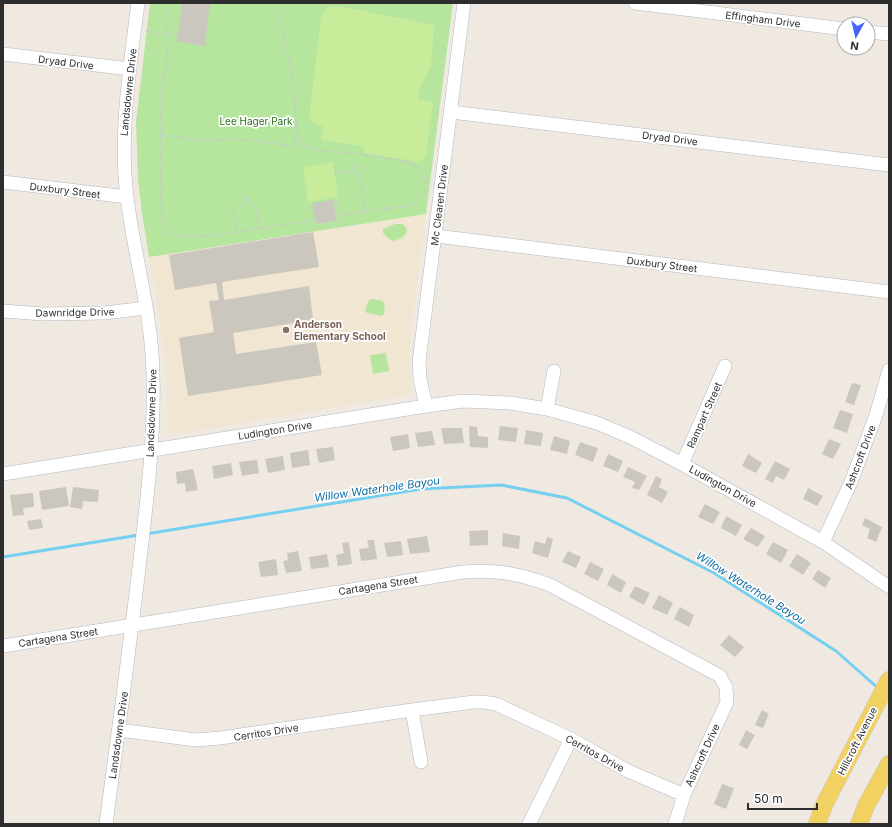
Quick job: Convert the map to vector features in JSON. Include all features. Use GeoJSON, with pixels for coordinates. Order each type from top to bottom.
{"type":"FeatureCollection","features":[{"type":"Feature","properties":{"kind":"main road","name":"Hillcroft Avenue"},"geometry":{"type":"LineString","coordinates":[[817,824],[825,804],[889,680]]}},
{"type":"Feature","properties":{"kind":"main road"},"geometry":{"type":"LineString","coordinates":[[859,824],[866,806],[889,764]]}},
{"type":"Feature","properties":{"kind":"street","name":"Landsdowne Drive"},"geometry":{"type":"LineString","coordinates":[[106,824],[145,523],[153,419],[153,373],[146,308],[127,197],[123,143],[138,3]]}},
{"type":"Feature","properties":{"kind":"street","name":"Mc Clearen Drive"},"geometry":{"type":"LineString","coordinates":[[426,406],[420,379],[419,362],[464,3]]}},
{"type":"Feature","properties":{"kind":"street","name":"Effingham Drive"},"geometry":{"type":"LineString","coordinates":[[635,3],[836,28]]}},
{"type":"Feature","properties":{"kind":"street"},"geometry":{"type":"LineString","coordinates":[[876,33],[889,34]]}},
{"type":"Feature","properties":{"kind":"street","name":"Dryad Drive"},"geometry":{"type":"LineString","coordinates":[[3,54],[130,69]]}},
{"type":"Feature","properties":{"kind":"street","name":"Dryad Drive"},"geometry":{"type":"LineString","coordinates":[[451,112],[889,165]]}},
{"type":"Feature","properties":{"kind":"street","name":"Duxbury Street"},"geometry":{"type":"LineString","coordinates":[[3,182],[127,197]]}},
{"type":"Feature","properties":{"kind":"street","name":"Duxbury Street"},"geometry":{"type":"LineString","coordinates":[[436,236],[889,292]]}},
{"type":"Feature","properties":{"kind":"street","name":"Dawnridge Drive"},"geometry":{"type":"LineString","coordinates":[[3,311],[43,314],[104,313],[146,308]]}},
{"type":"Feature","properties":{"kind":"street","name":"Rampart Street"},"geometry":{"type":"LineString","coordinates":[[682,464],[725,366]]}},
{"type":"Feature","properties":{"kind":"street","name":"Ashcroft Drive"},"geometry":{"type":"LineString","coordinates":[[823,542],[852,482],[876,415],[889,370]]}},
{"type":"Feature","properties":{"kind":"street"},"geometry":{"type":"LineString","coordinates":[[547,408],[554,371]]}},
{"type":"Feature","properties":{"kind":"street","name":"Ludington Drive"},"geometry":{"type":"LineString","coordinates":[[3,474],[426,406],[489,401],[510,403],[547,408],[597,423],[630,437],[823,542],[889,587]]}},
{"type":"Feature","properties":{"kind":"street","name":"Cartagena Street"},"geometry":{"type":"LineString","coordinates":[[3,646],[483,570],[503,572],[526,577],[550,585],[720,676],[726,686]]}},
{"type":"Feature","properties":{"kind":"street","name":"Ashcroft Drive"},"geometry":{"type":"LineString","coordinates":[[675,824],[684,795],[727,702],[726,686]]}},
{"type":"Feature","properties":{"kind":"street","name":"Cerritos Drive"},"geometry":{"type":"LineString","coordinates":[[119,730],[196,740],[220,738],[412,710],[483,702],[496,704],[571,739],[628,771],[684,795]]}},
{"type":"Feature","properties":{"kind":"street"},"geometry":{"type":"LineString","coordinates":[[412,710],[421,762]]}},
{"type":"Feature","properties":{"kind":"street"},"geometry":{"type":"LineString","coordinates":[[529,824],[571,739]]}},
{"type":"Feature","properties":{"kind":"path"},"geometry":{"type":"LineString","coordinates":[[168,3],[167,66],[160,88],[162,208],[163,223],[166,230],[171,234],[188,237],[217,235],[314,220],[312,205],[336,201],[339,216],[416,203],[420,199],[426,185],[424,175],[413,164],[404,161],[352,153],[311,150],[300,141],[297,134],[292,80],[282,28],[275,3]]}},
{"type":"Feature","properties":{"kind":"path"},"geometry":{"type":"LineString","coordinates":[[134,30],[178,35]]}},
{"type":"Feature","properties":{"kind":"path"},"geometry":{"type":"LineString","coordinates":[[161,135],[200,141],[232,139],[252,140],[290,146],[294,142],[297,134]]}},
{"type":"Feature","properties":{"kind":"path"},"geometry":{"type":"LineString","coordinates":[[352,171],[353,166],[358,164],[362,168],[360,174],[365,212]]}},
{"type":"Feature","properties":{"kind":"path"},"geometry":{"type":"LineString","coordinates":[[334,172],[352,171],[355,174],[360,174]]}},
{"type":"Feature","properties":{"kind":"path"},"geometry":{"type":"LineString","coordinates":[[236,232],[233,209],[241,206],[245,195],[248,202],[251,205],[254,205],[259,228]]}},
{"type":"Feature","properties":{"kind":"shaded area","name":"Anderson Elementary School"},"geometry":{"type":"Polygon","coordinates":[[[426,214],[412,319],[409,357],[411,391],[408,395],[172,435],[167,432],[167,379],[157,297],[149,257],[426,214]]]}},
{"type":"Feature","properties":{"kind":"green space","name":"Lee Hager Park"},"geometry":{"type":"Polygon","coordinates":[[[150,3],[453,3],[426,214],[149,257],[138,180],[136,122],[150,3]]]}},
{"type":"Feature","properties":{"kind":"green space"},"geometry":{"type":"Polygon","coordinates":[[[330,6],[338,6],[434,25],[431,66],[419,90],[418,99],[433,102],[426,156],[419,162],[364,153],[364,146],[321,140],[323,127],[309,120],[321,18],[325,10],[330,6]]]}},
{"type":"Feature","properties":{"kind":"green space"},"geometry":{"type":"Polygon","coordinates":[[[333,162],[338,197],[308,202],[303,167],[333,162]]]}},
{"type":"Feature","properties":{"kind":"green space"},"geometry":{"type":"Polygon","coordinates":[[[395,224],[403,224],[407,231],[401,238],[394,241],[389,239],[383,233],[383,229],[395,224]]]}},
{"type":"Feature","properties":{"kind":"green space"},"geometry":{"type":"Polygon","coordinates":[[[372,299],[383,301],[385,309],[382,316],[367,313],[365,311],[369,300],[372,299]]]}},
{"type":"Feature","properties":{"kind":"green space"},"geometry":{"type":"Polygon","coordinates":[[[386,353],[389,371],[373,374],[370,355],[386,353]]]}},
{"type":"Feature","properties":{"kind":"building"},"geometry":{"type":"Polygon","coordinates":[[[182,3],[210,3],[205,46],[177,42],[182,3]]]}},
{"type":"Feature","properties":{"kind":"building"},"geometry":{"type":"Polygon","coordinates":[[[333,200],[337,221],[316,224],[313,203],[333,200]]]}},
{"type":"Feature","properties":{"kind":"building"},"geometry":{"type":"Polygon","coordinates":[[[313,232],[319,267],[222,282],[224,300],[309,286],[313,320],[233,333],[236,354],[316,342],[322,375],[188,396],[179,338],[214,332],[209,301],[219,300],[216,283],[175,290],[169,255],[313,232]]]}},
{"type":"Feature","properties":{"kind":"building"},"geometry":{"type":"Polygon","coordinates":[[[852,383],[861,385],[854,405],[845,402],[852,383]]]}},
{"type":"Feature","properties":{"kind":"building"},"geometry":{"type":"Polygon","coordinates":[[[840,410],[853,414],[847,433],[833,428],[840,410]]]}},
{"type":"Feature","properties":{"kind":"building"},"geometry":{"type":"Polygon","coordinates":[[[469,426],[477,427],[478,436],[488,437],[488,448],[470,447],[469,426]]]}},
{"type":"Feature","properties":{"kind":"building"},"geometry":{"type":"Polygon","coordinates":[[[500,426],[518,428],[516,442],[498,440],[500,426]]]}},
{"type":"Feature","properties":{"kind":"building"},"geometry":{"type":"Polygon","coordinates":[[[441,428],[462,428],[464,443],[444,444],[441,428]]]}},
{"type":"Feature","properties":{"kind":"building"},"geometry":{"type":"Polygon","coordinates":[[[526,430],[543,433],[541,446],[524,444],[526,430]]]}},
{"type":"Feature","properties":{"kind":"building"},"geometry":{"type":"Polygon","coordinates":[[[432,431],[435,445],[418,447],[415,433],[432,431]]]}},
{"type":"Feature","properties":{"kind":"building"},"geometry":{"type":"Polygon","coordinates":[[[408,434],[410,448],[393,451],[390,437],[408,434]]]}},
{"type":"Feature","properties":{"kind":"building"},"geometry":{"type":"Polygon","coordinates":[[[554,436],[570,441],[567,454],[550,450],[554,436]]]}},
{"type":"Feature","properties":{"kind":"building"},"geometry":{"type":"Polygon","coordinates":[[[829,439],[841,444],[833,459],[822,454],[829,439]]]}},
{"type":"Feature","properties":{"kind":"building"},"geometry":{"type":"Polygon","coordinates":[[[580,442],[598,448],[593,462],[575,455],[580,442]]]}},
{"type":"Feature","properties":{"kind":"building"},"geometry":{"type":"Polygon","coordinates":[[[333,447],[335,460],[319,463],[316,449],[333,447]]]}},
{"type":"Feature","properties":{"kind":"building"},"geometry":{"type":"Polygon","coordinates":[[[308,450],[310,465],[292,468],[290,453],[308,450]]]}},
{"type":"Feature","properties":{"kind":"building"},"geometry":{"type":"Polygon","coordinates":[[[608,454],[623,461],[618,472],[603,466],[608,454]]]}},
{"type":"Feature","properties":{"kind":"building"},"geometry":{"type":"Polygon","coordinates":[[[748,454],[762,463],[756,473],[742,466],[748,454]]]}},
{"type":"Feature","properties":{"kind":"building"},"geometry":{"type":"Polygon","coordinates":[[[283,456],[285,470],[268,473],[265,459],[283,456]]]}},
{"type":"Feature","properties":{"kind":"building"},"geometry":{"type":"Polygon","coordinates":[[[257,460],[259,473],[242,476],[239,462],[257,460]]]}},
{"type":"Feature","properties":{"kind":"building"},"geometry":{"type":"Polygon","coordinates":[[[775,461],[790,469],[784,480],[776,476],[773,483],[765,479],[775,461]]]}},
{"type":"Feature","properties":{"kind":"building"},"geometry":{"type":"Polygon","coordinates":[[[231,463],[233,475],[214,479],[212,466],[231,463]]]}},
{"type":"Feature","properties":{"kind":"building"},"geometry":{"type":"Polygon","coordinates":[[[628,467],[647,476],[639,490],[632,488],[635,482],[623,477],[628,467]]]}},
{"type":"Feature","properties":{"kind":"building"},"geometry":{"type":"Polygon","coordinates":[[[193,469],[198,490],[186,492],[185,483],[177,484],[176,472],[193,469]]]}},
{"type":"Feature","properties":{"kind":"building"},"geometry":{"type":"Polygon","coordinates":[[[656,476],[662,479],[659,487],[668,492],[662,503],[647,495],[656,476]]]}},
{"type":"Feature","properties":{"kind":"building"},"geometry":{"type":"Polygon","coordinates":[[[66,487],[69,506],[42,510],[39,491],[66,487]]]}},
{"type":"Feature","properties":{"kind":"building"},"geometry":{"type":"Polygon","coordinates":[[[73,487],[99,490],[98,502],[83,501],[82,509],[70,507],[73,487]]]}},
{"type":"Feature","properties":{"kind":"building"},"geometry":{"type":"Polygon","coordinates":[[[808,488],[823,496],[817,506],[803,499],[808,488]]]}},
{"type":"Feature","properties":{"kind":"building"},"geometry":{"type":"Polygon","coordinates":[[[33,493],[34,507],[23,508],[24,515],[13,516],[10,495],[33,493]]]}},
{"type":"Feature","properties":{"kind":"building"},"geometry":{"type":"Polygon","coordinates":[[[705,504],[720,512],[713,524],[698,517],[705,504]]]}},
{"type":"Feature","properties":{"kind":"building"},"geometry":{"type":"Polygon","coordinates":[[[726,516],[742,525],[736,536],[721,528],[726,516]]]}},
{"type":"Feature","properties":{"kind":"building"},"geometry":{"type":"Polygon","coordinates":[[[865,518],[882,527],[876,542],[867,538],[870,529],[862,525],[865,518]]]}},
{"type":"Feature","properties":{"kind":"building"},"geometry":{"type":"Polygon","coordinates":[[[41,519],[43,528],[29,530],[27,521],[41,519]]]}},
{"type":"Feature","properties":{"kind":"building"},"geometry":{"type":"Polygon","coordinates":[[[751,528],[765,536],[758,547],[743,539],[751,528]]]}},
{"type":"Feature","properties":{"kind":"building"},"geometry":{"type":"Polygon","coordinates":[[[488,530],[488,545],[470,546],[469,531],[488,530]]]}},
{"type":"Feature","properties":{"kind":"building"},"geometry":{"type":"Polygon","coordinates":[[[503,533],[520,536],[519,549],[502,546],[503,533]]]}},
{"type":"Feature","properties":{"kind":"building"},"geometry":{"type":"Polygon","coordinates":[[[427,536],[430,552],[410,554],[407,539],[427,536]]]}},
{"type":"Feature","properties":{"kind":"building"},"geometry":{"type":"Polygon","coordinates":[[[547,537],[553,539],[548,558],[532,553],[535,541],[545,544],[547,537]]]}},
{"type":"Feature","properties":{"kind":"building"},"geometry":{"type":"Polygon","coordinates":[[[367,540],[374,540],[377,559],[361,561],[359,549],[369,548],[367,540]]]}},
{"type":"Feature","properties":{"kind":"building"},"geometry":{"type":"Polygon","coordinates":[[[401,541],[403,555],[387,557],[384,543],[401,541]]]}},
{"type":"Feature","properties":{"kind":"building"},"geometry":{"type":"Polygon","coordinates":[[[349,542],[352,564],[338,566],[336,555],[344,553],[342,543],[349,542]]]}},
{"type":"Feature","properties":{"kind":"building"},"geometry":{"type":"Polygon","coordinates":[[[773,542],[788,550],[781,563],[766,554],[773,542]]]}},
{"type":"Feature","properties":{"kind":"building"},"geometry":{"type":"Polygon","coordinates":[[[298,551],[302,571],[286,573],[283,561],[288,560],[287,553],[298,551]]]}},
{"type":"Feature","properties":{"kind":"building"},"geometry":{"type":"Polygon","coordinates":[[[568,551],[581,557],[576,568],[562,562],[568,551]]]}},
{"type":"Feature","properties":{"kind":"building"},"geometry":{"type":"Polygon","coordinates":[[[327,554],[329,567],[311,569],[309,557],[327,554]]]}},
{"type":"Feature","properties":{"kind":"building"},"geometry":{"type":"Polygon","coordinates":[[[797,554],[811,563],[803,575],[789,566],[797,554]]]}},
{"type":"Feature","properties":{"kind":"building"},"geometry":{"type":"Polygon","coordinates":[[[276,559],[278,575],[261,577],[258,562],[276,559]]]}},
{"type":"Feature","properties":{"kind":"building"},"geometry":{"type":"Polygon","coordinates":[[[590,562],[604,569],[598,581],[584,574],[590,562]]]}},
{"type":"Feature","properties":{"kind":"building"},"geometry":{"type":"Polygon","coordinates":[[[818,570],[831,578],[825,588],[812,579],[818,570]]]}},
{"type":"Feature","properties":{"kind":"building"},"geometry":{"type":"Polygon","coordinates":[[[612,574],[626,582],[621,593],[607,585],[612,574]]]}},
{"type":"Feature","properties":{"kind":"building"},"geometry":{"type":"Polygon","coordinates":[[[635,586],[650,593],[644,605],[629,597],[635,586]]]}},
{"type":"Feature","properties":{"kind":"building"},"geometry":{"type":"Polygon","coordinates":[[[659,595],[673,603],[667,615],[652,608],[659,595]]]}},
{"type":"Feature","properties":{"kind":"building"},"geometry":{"type":"Polygon","coordinates":[[[680,607],[694,615],[689,627],[674,619],[680,607]]]}},
{"type":"Feature","properties":{"kind":"building"},"geometry":{"type":"Polygon","coordinates":[[[729,635],[744,647],[735,657],[720,645],[729,635]]]}},
{"type":"Feature","properties":{"kind":"building"},"geometry":{"type":"Polygon","coordinates":[[[762,710],[769,714],[763,728],[755,725],[762,710]]]}},
{"type":"Feature","properties":{"kind":"building"},"geometry":{"type":"Polygon","coordinates":[[[746,730],[755,735],[747,749],[739,745],[746,730]]]}},
{"type":"Feature","properties":{"kind":"building"},"geometry":{"type":"Polygon","coordinates":[[[722,784],[734,788],[726,809],[714,804],[722,784]]]}},
{"type":"Feature","properties":{"kind":"waterway","name":"Willow Waterhole Bayou"},"geometry":{"type":"LineString","coordinates":[[146,534],[421,489],[501,485],[567,498],[714,573],[836,651],[879,689]]}},
{"type":"Feature","properties":{"kind":"waterway","name":"Willow Waterhole Bayou"},"geometry":{"type":"LineString","coordinates":[[3,557],[139,535]]}},
{"type":"Feature","properties":{"kind":"place","name":"Anderson Elementary School"},"geometry":{"type":"Point","coordinates":[286,330]}}]}
